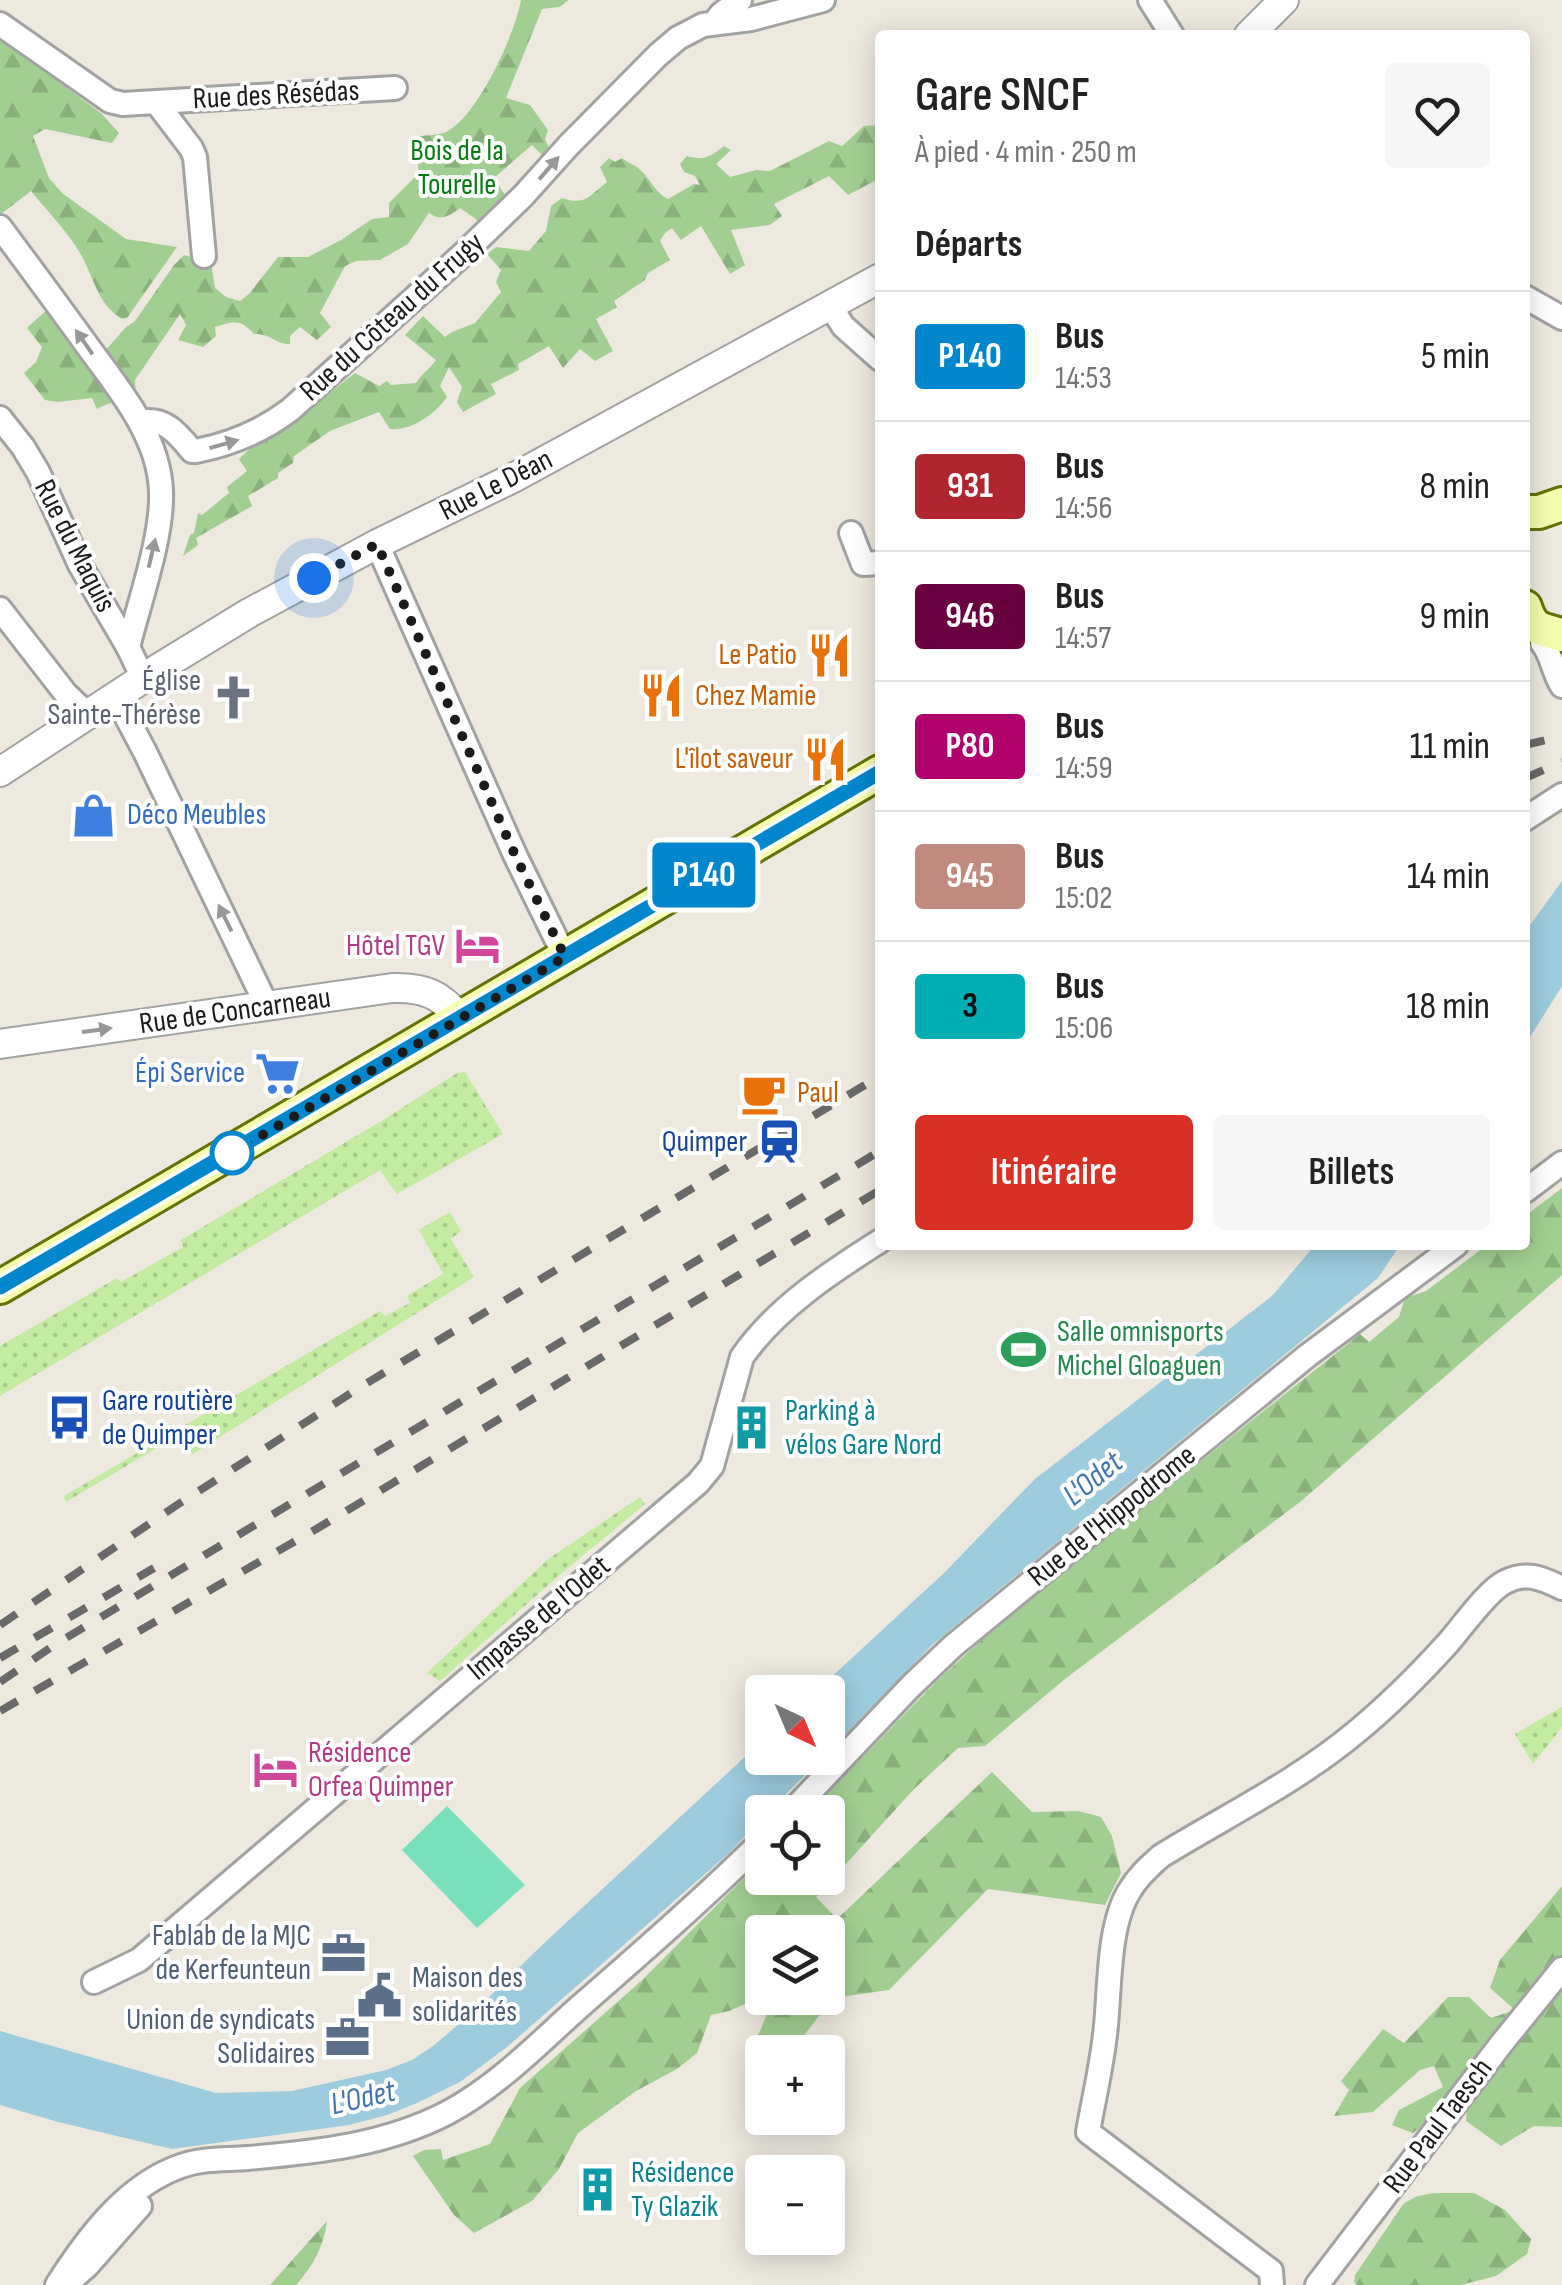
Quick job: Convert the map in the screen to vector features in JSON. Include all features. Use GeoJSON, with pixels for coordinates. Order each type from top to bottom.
{"type":"FeatureCollection","features":[{"type":"Feature","properties":{"kind":"main road"},"geometry":{"type":"LineString","coordinates":[[4,1276],[460,1018],[875,775]]}},
{"type":"Feature","properties":{"kind":"street"},"geometry":{"type":"LineString","coordinates":[[714,23],[740,0]]}},
{"type":"Feature","properties":{"kind":"street","name":"Rue du Côteau du Frugy"},"geometry":{"type":"LineString","coordinates":[[140,422],[164,423],[196,452],[266,428],[460,256],[666,48],[688,31],[703,24],[765,16],[822,0]]}},
{"type":"Feature","properties":{"kind":"street"},"geometry":{"type":"LineString","coordinates":[[1150,0],[1169,30]]}},
{"type":"Feature","properties":{"kind":"street"},"geometry":{"type":"LineString","coordinates":[[1254,30],[1284,0]]}},
{"type":"Feature","properties":{"kind":"street","name":"Rue des Résédas"},"geometry":{"type":"LineString","coordinates":[[0,24],[110,101],[123,104],[395,88]]}},
{"type":"Feature","properties":{"kind":"street","name":"Rue des Résédas"},"geometry":{"type":"LineString","coordinates":[[156,102],[196,157],[204,256]]}},
{"type":"Feature","properties":{"kind":"street"},"geometry":{"type":"LineString","coordinates":[[0,228],[140,422],[156,464],[161,499],[128,647]]}},
{"type":"Feature","properties":{"kind":"street","name":"Rue Le Déan"},"geometry":{"type":"LineString","coordinates":[[0,772],[249,612],[377,544],[515,478],[875,281]]}},
{"type":"Feature","properties":{"kind":"street"},"geometry":{"type":"LineString","coordinates":[[1530,300],[1562,318]]}},
{"type":"Feature","properties":{"kind":"street"},"geometry":{"type":"LineString","coordinates":[[830,304],[843,326],[875,355]]}},
{"type":"Feature","properties":{"kind":"street","name":"Rue du Maquis"},"geometry":{"type":"LineString","coordinates":[[0,418],[38,472],[80,565],[143,678]]}},
{"type":"Feature","properties":{"kind":"street"},"geometry":{"type":"LineString","coordinates":[[851,533],[863,564],[875,563]]}},
{"type":"Feature","properties":{"kind":"street"},"geometry":{"type":"LineString","coordinates":[[377,544],[515,855],[565,957]]}},
{"type":"Feature","properties":{"kind":"street"},"geometry":{"type":"LineString","coordinates":[[0,610],[82,719]]}},
{"type":"Feature","properties":{"kind":"street"},"geometry":{"type":"LineString","coordinates":[[1543,624],[1542,642],[1562,686]]}},
{"type":"Feature","properties":{"kind":"street"},"geometry":{"type":"LineString","coordinates":[[116,697],[267,1006]]}},
{"type":"Feature","properties":{"kind":"street"},"geometry":{"type":"LineString","coordinates":[[1530,816],[1562,795]]}},
{"type":"Feature","properties":{"kind":"street","name":"Rue de Concarneau"},"geometry":{"type":"LineString","coordinates":[[0,1044],[409,988],[441,998],[460,1018]]}},
{"type":"Feature","properties":{"kind":"street"},"geometry":{"type":"LineString","coordinates":[[1530,1187],[1562,1164]]}},
{"type":"Feature","properties":{"kind":"street","name":"Impasse de l'Odet"},"geometry":{"type":"LineString","coordinates":[[94,1982],[139,1960],[706,1475],[716,1454],[742,1356],[775,1319],[807,1292],[875,1244]]}},
{"type":"Feature","properties":{"kind":"street","name":"Rue de l'Hippodrome"},"geometry":{"type":"LineString","coordinates":[[807,1795],[953,1646],[1308,1356],[1449,1250]]}},
{"type":"Feature","properties":{"kind":"street"},"geometry":{"type":"LineString","coordinates":[[1272,2285],[1271,2271],[1088,2132],[1106,2028],[1108,1980],[1119,1913],[1128,1891],[1162,1856],[1311,1768],[1354,1734],[1445,1646],[1500,1584],[1518,1576],[1539,1576],[1562,1588]]}},
{"type":"Feature","properties":{"kind":"street"},"geometry":{"type":"LineString","coordinates":[[58,2285],[96,2230],[152,2181],[180,2166],[359,2145],[399,2134],[468,2101],[508,2071],[745,1857]]}},
{"type":"Feature","properties":{"kind":"street","name":"Rue Paul Taesch"},"geometry":{"type":"LineString","coordinates":[[1316,2285],[1562,1969]]}},
{"type":"Feature","properties":{"kind":"street"},"geometry":{"type":"LineString","coordinates":[[66,2285],[139,2206],[190,2177],[247,2158]]}},
{"type":"Feature","properties":{"kind":"green space","name":"Bois de la Tourelle"},"geometry":{"type":"Polygon","coordinates":[[[521,0],[569,0],[559,7],[542,9],[506,98],[530,105],[548,130],[545,139],[549,148],[544,157],[532,145],[494,178],[507,198],[483,224],[460,208],[441,217],[429,213],[408,244],[380,260],[356,261],[345,266],[320,313],[331,327],[317,340],[300,327],[290,336],[290,344],[285,344],[232,323],[215,327],[216,336],[203,347],[178,340],[186,325],[180,314],[135,380],[136,397],[97,409],[92,398],[45,400],[24,373],[36,362],[42,347],[27,328],[50,307],[104,352],[135,321],[184,255],[211,263],[215,288],[240,301],[278,257],[308,257],[372,219],[389,217],[389,203],[419,173],[414,137],[446,132],[470,109],[503,52],[521,0]]]}},
{"type":"Feature","properties":{"kind":"green space"},"geometry":{"type":"Polygon","coordinates":[[[0,38],[102,114],[119,133],[112,143],[45,129],[33,136],[49,178],[62,193],[126,239],[177,247],[127,318],[122,319],[107,306],[75,245],[31,191],[0,215],[0,38]]]}},
{"type":"Feature","properties":{"kind":"green space"},"geometry":{"type":"Polygon","coordinates":[[[875,125],[875,181],[848,195],[829,176],[774,204],[782,216],[770,225],[731,230],[745,265],[730,274],[701,226],[681,240],[672,228],[665,233],[660,241],[670,260],[614,301],[617,307],[596,319],[613,351],[595,361],[580,349],[563,368],[549,346],[518,364],[519,370],[491,384],[496,394],[463,412],[457,402],[462,387],[449,367],[440,386],[447,397],[429,415],[407,427],[390,429],[379,412],[330,431],[294,456],[293,463],[278,473],[278,478],[248,496],[252,506],[196,538],[198,545],[183,556],[198,513],[202,515],[229,493],[227,487],[247,471],[239,459],[257,442],[298,418],[355,373],[379,386],[387,381],[391,385],[416,383],[436,360],[405,335],[423,316],[445,337],[475,323],[501,292],[496,282],[501,270],[487,254],[496,247],[529,251],[546,231],[551,206],[562,198],[586,198],[607,182],[600,167],[609,158],[615,162],[622,158],[637,167],[668,199],[694,184],[700,185],[680,164],[687,156],[707,157],[724,146],[731,150],[716,164],[730,177],[756,170],[770,171],[829,141],[842,146],[864,126],[875,125]]]}},
{"type":"Feature","properties":{"kind":"green space"},"geometry":{"type":"Polygon","coordinates":[[[465,1072],[503,1134],[397,1194],[380,1170],[0,1396],[0,1346],[117,1278],[121,1282],[183,1247],[181,1240],[457,1073],[465,1072]]]}},
{"type":"Feature","properties":{"kind":"green space"},"geometry":{"type":"Polygon","coordinates":[[[1562,1188],[1562,1275],[1300,1502],[1065,1679],[985,1746],[958,1748],[914,1789],[845,1865],[845,1795],[826,1795],[936,1682],[1011,1613],[1360,1334],[1369,1342],[1399,1317],[1405,1298],[1426,1291],[1480,1250],[1530,1250],[1530,1212],[1562,1188]]]}},
{"type":"Feature","properties":{"kind":"green space"},"geometry":{"type":"Polygon","coordinates":[[[450,1212],[461,1231],[451,1239],[474,1277],[193,1454],[180,1434],[66,1502],[64,1496],[380,1311],[385,1316],[410,1303],[407,1296],[443,1274],[419,1230],[450,1212]]]}},
{"type":"Feature","properties":{"kind":"green space"},"geometry":{"type":"Polygon","coordinates":[[[640,1497],[645,1504],[440,1681],[427,1673],[547,1560],[640,1497]]]}},
{"type":"Feature","properties":{"kind":"green space"},"geometry":{"type":"Polygon","coordinates":[[[1562,1707],[1562,1727],[1533,1764],[1515,1734],[1562,1707]]]}},
{"type":"Feature","properties":{"kind":"green space"},"geometry":{"type":"Polygon","coordinates":[[[992,1772],[1032,1812],[1078,1811],[1101,1817],[1112,1836],[1121,1873],[1105,1905],[988,1889],[889,1990],[845,1996],[845,1915],[841,1915],[992,1772]]]}},
{"type":"Feature","properties":{"kind":"green space"},"geometry":{"type":"Polygon","coordinates":[[[447,1806],[525,1885],[477,1928],[402,1850],[447,1806]]]}},
{"type":"Feature","properties":{"kind":"green space"},"geometry":{"type":"Polygon","coordinates":[[[745,1877],[745,1895],[818,1895],[833,1915],[745,1915],[745,2004],[711,2015],[697,2053],[578,2133],[559,2169],[532,2201],[474,2233],[454,2215],[413,2156],[424,2150],[441,2149],[443,2160],[490,2144],[520,2088],[640,1982],[745,1877]]]}},
{"type":"Feature","properties":{"kind":"green space"},"geometry":{"type":"Polygon","coordinates":[[[1562,1886],[1562,2127],[1534,2126],[1501,2146],[1466,2121],[1467,2109],[1443,2110],[1413,2133],[1392,2125],[1399,2110],[1443,2087],[1434,2066],[1420,2070],[1373,2112],[1334,2116],[1349,2090],[1341,2081],[1383,2029],[1404,2043],[1448,1997],[1469,1997],[1491,2018],[1515,2010],[1490,1988],[1500,1960],[1562,1886]]]}},
{"type":"Feature","properties":{"kind":"green space"},"geometry":{"type":"Polygon","coordinates":[[[767,2015],[820,2015],[804,2035],[758,2035],[767,2015]]]}},
{"type":"Feature","properties":{"kind":"green space"},"geometry":{"type":"Polygon","coordinates":[[[1434,2193],[1474,2193],[1505,2210],[1531,2239],[1527,2254],[1496,2276],[1461,2285],[1357,2285],[1355,2275],[1404,2203],[1434,2193]]]}},
{"type":"Feature","properties":{"kind":"green space"},"geometry":{"type":"Polygon","coordinates":[[[327,2221],[317,2255],[296,2285],[270,2285],[327,2221]]]}},
{"type":"Feature","properties":{"kind":"water"},"geometry":{"type":"Polygon","coordinates":[[[1562,881],[1562,986],[1530,1037],[1530,925],[1562,881]]]}},
{"type":"Feature","properties":{"kind":"water","name":"L'Odet"},"geometry":{"type":"Polygon","coordinates":[[[1311,1250],[1397,1250],[1378,1278],[933,1644],[845,1735],[845,1675],[833,1675],[943,1574],[1035,1479],[1272,1296],[1311,1250]]]}},
{"type":"Feature","properties":{"kind":"water","name":"L'Odet"},"geometry":{"type":"Polygon","coordinates":[[[745,1757],[745,1775],[805,1775],[785,1795],[745,1795],[745,1836],[729,1853],[507,2047],[460,2082],[417,2103],[349,2125],[172,2149],[0,2105],[0,2031],[216,2093],[292,2091],[386,2070],[433,2046],[745,1757]]]}},
{"type":"Feature","properties":{"kind":"railway"},"geometry":{"type":"LineString","coordinates":[[1530,744],[1562,736]]}},
{"type":"Feature","properties":{"kind":"railway"},"geometry":{"type":"LineString","coordinates":[[1530,776],[1562,762]]}},
{"type":"Feature","properties":{"kind":"railway"},"geometry":{"type":"LineString","coordinates":[[0,1625],[362,1386],[875,1079]]}},
{"type":"Feature","properties":{"kind":"railway"},"geometry":{"type":"LineString","coordinates":[[0,1682],[56,1644],[875,1154]]}},
{"type":"Feature","properties":{"kind":"railway"},"geometry":{"type":"LineString","coordinates":[[0,1711],[318,1528],[875,1193]]}},
{"type":"Feature","properties":{"kind":"railway"},"geometry":{"type":"LineString","coordinates":[[0,1658],[154,1568]]}},
{"type":"Feature","properties":{"kind":"bus line","name":"P140"},"geometry":{"type":"LineString","coordinates":[[0,1287],[875,775]]}},
{"type":"Feature","properties":{"kind":"place","name":"Le Patio"},"geometry":{"type":"Point","coordinates":[830,655]}},
{"type":"Feature","properties":{"kind":"place","name":"Chez Mamie"},"geometry":{"type":"Point","coordinates":[662,696]}},
{"type":"Feature","properties":{"kind":"place","name":"Église Sainte-Thérèse"},"geometry":{"type":"Point","coordinates":[234,698]}},
{"type":"Feature","properties":{"kind":"place","name":"L'îlot saveur"},"geometry":{"type":"Point","coordinates":[826,759]}},
{"type":"Feature","properties":{"kind":"place","name":"Déco Meubles"},"geometry":{"type":"Point","coordinates":[94,815]}},
{"type":"Feature","properties":{"kind":"place","name":"Hôtel TGV"},"geometry":{"type":"Point","coordinates":[478,946]}},
{"type":"Feature","properties":{"kind":"place","name":"Épi Service"},"geometry":{"type":"Point","coordinates":[278,1073]}},
{"type":"Feature","properties":{"kind":"place","name":"Paul"},"geometry":{"type":"Point","coordinates":[764,1093]}},
{"type":"Feature","properties":{"kind":"place","name":"Quimper"},"geometry":{"type":"Point","coordinates":[780,1142]}},
{"type":"Feature","properties":{"kind":"place","name":"Salle omnisports Michel Gloaguen"},"geometry":{"type":"Point","coordinates":[1024,1349]}},
{"type":"Feature","properties":{"kind":"place","name":"Gare routière de Quimper"},"geometry":{"type":"Point","coordinates":[69,1418]}},
{"type":"Feature","properties":{"kind":"place","name":"Parking à vélos Gare Nord"},"geometry":{"type":"Point","coordinates":[752,1428]}},
{"type":"Feature","properties":{"kind":"place","name":"Résidence Orfea Quimper"},"geometry":{"type":"Point","coordinates":[275,1770]}},
{"type":"Feature","properties":{"kind":"place","name":"Fablab de la MJC de Kerfeunteun"},"geometry":{"type":"Point","coordinates":[344,1953]}},
{"type":"Feature","properties":{"kind":"place","name":"Maison des solidarités"},"geometry":{"type":"Point","coordinates":[379,1995]}},
{"type":"Feature","properties":{"kind":"place","name":"Union de syndicats Solidaires"},"geometry":{"type":"Point","coordinates":[348,2037]}},
{"type":"Feature","properties":{"kind":"place","name":"Résidence Ty Glazik"},"geometry":{"type":"Point","coordinates":[598,2190]}},
{"type":"Feature","properties":{"kind":"route"},"geometry":{"type":"LineString","coordinates":[[232,1153],[565,957],[515,855],[377,544],[314,578]]}}]}
